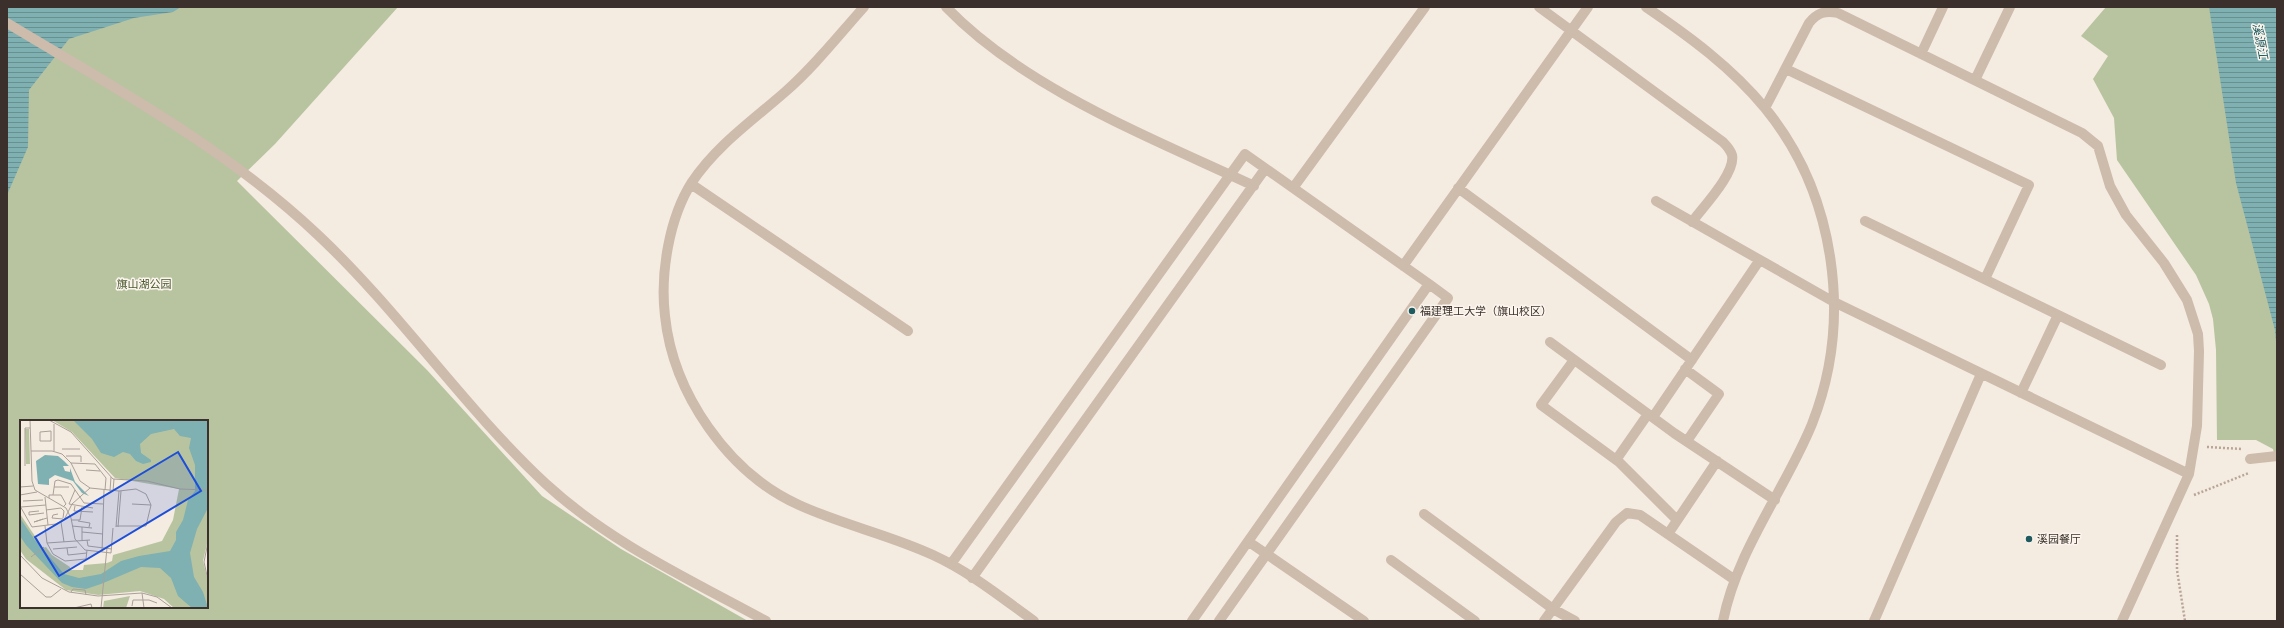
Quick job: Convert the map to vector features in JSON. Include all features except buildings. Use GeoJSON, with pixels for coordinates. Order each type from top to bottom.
{"type":"FeatureCollection","features":[{"type":"Feature","properties":{"kind":"street"},"geometry":{"type":"LineString","coordinates":[[864,7],[786,91],[724,143],[691,184],[674,224],[667,252],[664,278],[664,310],[673,358],[682,381],[715,438],[756,478],[786,499],[815,511],[898,540],[952,564],[1034,621]]}},
{"type":"Feature","properties":{"kind":"street"},"geometry":{"type":"LineString","coordinates":[[946,7],[993,48],[1062,93],[1254,186]]}},
{"type":"Feature","properties":{"kind":"street"},"geometry":{"type":"LineString","coordinates":[[1293,188],[1425,7]]}},
{"type":"Feature","properties":{"kind":"street"},"geometry":{"type":"LineString","coordinates":[[1539,7],[1717,137],[1729,148],[1732,156],[1730,170],[1692,222]]}},
{"type":"Feature","properties":{"kind":"street"},"geometry":{"type":"LineString","coordinates":[[1403,266],[1588,7]]}},
{"type":"Feature","properties":{"kind":"street"},"geometry":{"type":"LineString","coordinates":[[1646,7],[1692,38],[1719,60],[1765,108],[1793,148],[1813,191],[1828,244],[1834,302],[1831,349],[1821,395],[1802,445],[1735,580],[1723,621]]}},
{"type":"Feature","properties":{"kind":"street"},"geometry":{"type":"LineString","coordinates":[[1921,54],[1943,7]]}},
{"type":"Feature","properties":{"kind":"street"},"geometry":{"type":"LineString","coordinates":[[1975,80],[2010,7]]}},
{"type":"Feature","properties":{"kind":"street"},"geometry":{"type":"LineString","coordinates":[[1765,108],[1809,23],[1814,17],[1830,11],[1838,13],[2082,133],[2098,146],[2110,186],[2117,200],[2177,283],[2187,300],[2198,334],[2200,370],[2194,447],[2189,474],[2122,621]]}},
{"type":"Feature","properties":{"kind":"street"},"geometry":{"type":"LineString","coordinates":[[7,23],[185,130],[241,170],[296,215],[352,270],[514,452],[566,501],[630,546],[766,621]]}},
{"type":"Feature","properties":{"kind":"street"},"geometry":{"type":"LineString","coordinates":[[1786,69],[2030,185],[1985,279]]}},
{"type":"Feature","properties":{"kind":"street"},"geometry":{"type":"LineString","coordinates":[[952,564],[1245,154],[1448,298],[1219,621]]}},
{"type":"Feature","properties":{"kind":"street"},"geometry":{"type":"LineString","coordinates":[[972,578],[1266,168]]}},
{"type":"Feature","properties":{"kind":"street"},"geometry":{"type":"LineString","coordinates":[[691,184],[908,331]]}},
{"type":"Feature","properties":{"kind":"street"},"geometry":{"type":"LineString","coordinates":[[1458,188],[1692,360]]}},
{"type":"Feature","properties":{"kind":"street"},"geometry":{"type":"LineString","coordinates":[[1656,201],[1759,262],[1834,302],[2189,474]]}},
{"type":"Feature","properties":{"kind":"street"},"geometry":{"type":"LineString","coordinates":[[1865,221],[2161,365]]}},
{"type":"Feature","properties":{"kind":"street"},"geometry":{"type":"LineString","coordinates":[[1616,460],[1692,360],[1759,262]]}},
{"type":"Feature","properties":{"kind":"street"},"geometry":{"type":"LineString","coordinates":[[1192,621],[1429,284]]}},
{"type":"Feature","properties":{"kind":"street"},"geometry":{"type":"LineString","coordinates":[[2021,392],[2058,315]]}},
{"type":"Feature","properties":{"kind":"street"},"geometry":{"type":"LineString","coordinates":[[1550,342],[1687,441],[1775,500]]}},
{"type":"Feature","properties":{"kind":"street"},"geometry":{"type":"LineString","coordinates":[[1574,360],[1542,405],[1616,460],[1677,520]]}},
{"type":"Feature","properties":{"kind":"street"},"geometry":{"type":"LineString","coordinates":[[1685,369],[1719,394],[1687,441]]}},
{"type":"Feature","properties":{"kind":"street"},"geometry":{"type":"LineString","coordinates":[[1874,621],[1981,374]]}},
{"type":"Feature","properties":{"kind":"street"},"geometry":{"type":"LineString","coordinates":[[2250,459],[2272,457]]}},
{"type":"Feature","properties":{"kind":"street"},"geometry":{"type":"LineString","coordinates":[[1668,534],[1717,462]]}},
{"type":"Feature","properties":{"kind":"street"},"geometry":{"type":"LineString","coordinates":[[1544,621],[1622,516],[1628,513],[1634,513],[1668,534],[1735,580]]}},
{"type":"Feature","properties":{"kind":"street"},"geometry":{"type":"LineString","coordinates":[[1424,514],[1553,608],[1575,621]]}},
{"type":"Feature","properties":{"kind":"street"},"geometry":{"type":"LineString","coordinates":[[1249,542],[1364,621]]}},
{"type":"Feature","properties":{"kind":"street"},"geometry":{"type":"LineString","coordinates":[[1391,560],[1475,621]]}},
{"type":"Feature","properties":{"kind":"path"},"geometry":{"type":"LineString","coordinates":[[2178,501],[2248,473],[2250,459],[2249,449],[2194,447]]}},
{"type":"Feature","properties":{"kind":"path"},"geometry":{"type":"LineString","coordinates":[[2177,532],[2177,570],[2185,621]]}},
{"type":"Feature","properties":{"kind":"green space","name":"旗山湖公园"},"geometry":{"type":"Polygon","coordinates":[[[7,7],[398,7],[275,144],[237,181],[427,370],[542,496],[621,549],[748,621],[7,621],[7,7]]]}},
{"type":"Feature","properties":{"kind":"green space"},"geometry":{"type":"Polygon","coordinates":[[[2106,7],[2277,7],[2277,466],[2273,449],[2256,440],[2217,440],[2216,350],[2213,319],[2209,304],[2196,275],[2117,160],[2114,118],[2093,79],[2108,56],[2081,36],[2106,7]]]}},
{"type":"Feature","properties":{"kind":"water"},"geometry":{"type":"Polygon","coordinates":[[[7,7],[181,7],[173,12],[134,18],[69,39],[29,90],[28,147],[7,195],[7,7]]]}},
{"type":"Feature","properties":{"kind":"water","name":"溪源江"},"geometry":{"type":"Polygon","coordinates":[[[2209,7],[2277,7],[2277,353],[2275,330],[2236,183],[2209,7]]]}},
{"type":"Feature","properties":{"kind":"place","name":"福建理工大学（旗山校区）"},"geometry":{"type":"Point","coordinates":[1412,311]}},
{"type":"Feature","properties":{"kind":"place","name":"溪园餐厅"},"geometry":{"type":"Point","coordinates":[2029,539]}}]}
